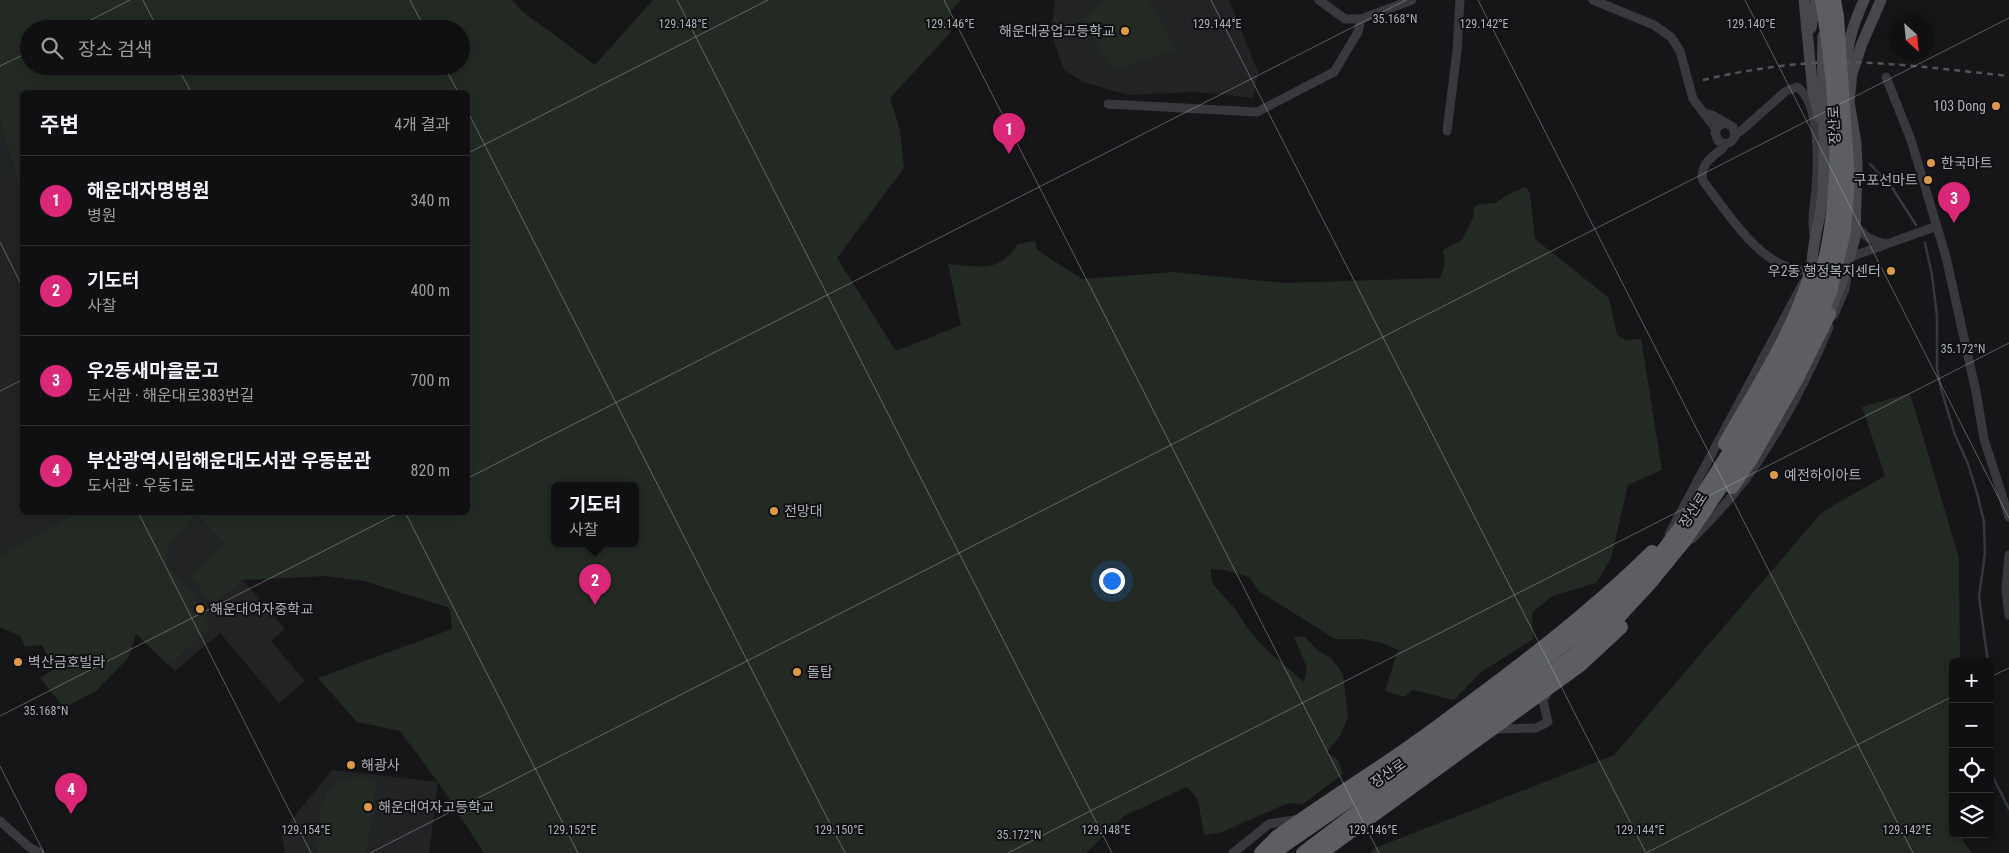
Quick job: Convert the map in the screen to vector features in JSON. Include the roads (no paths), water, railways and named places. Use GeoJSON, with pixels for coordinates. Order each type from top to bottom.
{"type":"FeatureCollection","features":[{"type":"Feature","properties":{"kind":"highway","name":"장산로"},"geometry":{"type":"LineString","coordinates":[[1273,853],[1448,732],[1573,638],[1614,604],[1642,576],[1670,544],[1692,513],[1776,373],[1798,332],[1814,295],[1824,264],[1832,226],[1835,195],[1835,139],[1830,65],[1822,0]]}},
{"type":"Feature","properties":{"kind":"highway","name":"장산로"},"geometry":{"type":"LineString","coordinates":[[1303,853],[1570,658],[1614,622],[1650,583],[1685,540],[1730,475],[1808,340],[1830,292],[1844,231],[1848,179],[1836,0]]}},
{"type":"Feature","properties":{"kind":"highway"},"geometry":{"type":"LineString","coordinates":[[1261,853],[1277,837],[1436,728],[1538,650],[1628,576],[1656,548],[1687,507],[1725,444],[1792,323],[1807,290],[1812,270]]}},
{"type":"Feature","properties":{"kind":"highway"},"geometry":{"type":"LineString","coordinates":[[1322,853],[1580,665],[1628,620],[1687,551],[1751,459],[1796,380],[1829,314]]}},
{"type":"Feature","properties":{"kind":"main road"},"geometry":{"type":"LineString","coordinates":[[1804,0],[1823,153],[1824,192],[1812,258],[1812,270]]}},
{"type":"Feature","properties":{"kind":"main road"},"geometry":{"type":"LineString","coordinates":[[1809,47],[1816,0]]}},
{"type":"Feature","properties":{"kind":"main road"},"geometry":{"type":"LineString","coordinates":[[1823,153],[1825,128],[1823,38],[1824,16],[1829,0]]}},
{"type":"Feature","properties":{"kind":"main road"},"geometry":{"type":"LineString","coordinates":[[1829,314],[1855,238],[1857,159],[1846,75],[1847,52],[1852,26],[1864,0]]}},
{"type":"Feature","properties":{"kind":"main road"},"geometry":{"type":"LineString","coordinates":[[1849,101],[1852,74],[1861,46],[1881,0]]}},
{"type":"Feature","properties":{"kind":"street"},"geometry":{"type":"LineString","coordinates":[[1319,0],[1345,19],[1361,19],[1412,0]]}},
{"type":"Feature","properties":{"kind":"street"},"geometry":{"type":"LineString","coordinates":[[1447,131],[1457,51],[1460,0]]}},
{"type":"Feature","properties":{"kind":"street"},"geometry":{"type":"LineString","coordinates":[[1593,0],[1654,25],[1671,37],[1680,51],[1693,98],[1716,129],[1716,139],[1724,144],[1731,142],[1735,134],[1733,127],[1705,113]]}},
{"type":"Feature","properties":{"kind":"street"},"geometry":{"type":"LineString","coordinates":[[1108,104],[1257,112],[1334,72],[1358,32],[1361,19]]}},
{"type":"Feature","properties":{"kind":"street"},"geometry":{"type":"LineString","coordinates":[[1886,76],[1910,140],[1937,226],[1955,293],[1984,439],[2009,518]]}},
{"type":"Feature","properties":{"kind":"street","name":"장산로"},"geometry":{"type":"LineString","coordinates":[[1735,134],[1741,131],[1786,91],[1797,87],[1801,90],[1807,99],[1814,125],[1816,188],[1811,219],[1815,240]]}},
{"type":"Feature","properties":{"kind":"street"},"geometry":{"type":"LineString","coordinates":[[1716,129],[1726,123]]}},
{"type":"Feature","properties":{"kind":"street"},"geometry":{"type":"LineString","coordinates":[[1724,144],[1723,148],[1703,166],[1704,181],[1759,251],[1776,263],[1798,271],[1830,266],[1937,226]]}},
{"type":"Feature","properties":{"kind":"street"},"geometry":{"type":"LineString","coordinates":[[1856,225],[1862,235],[1872,241],[1886,244]]}},
{"type":"Feature","properties":{"kind":"street"},"geometry":{"type":"LineString","coordinates":[[1322,853],[1334,838],[1435,761],[1497,729],[1536,728],[1548,722],[1543,701],[1556,676],[1627,617],[1674,557],[1715,516],[1756,464],[1816,359],[1845,289],[1849,258]]}},
{"type":"Feature","properties":{"kind":"street"},"geometry":{"type":"LineString","coordinates":[[1233,853],[1269,824],[1313,816],[1422,744],[1490,694],[1608,600],[1662,548],[1799,289],[1812,270]]}},
{"type":"Feature","properties":{"kind":"street"},"geometry":{"type":"LineString","coordinates":[[1662,548],[1674,557]]}},
{"type":"Feature","properties":{"kind":"street"},"geometry":{"type":"LineString","coordinates":[[2009,555],[2006,590],[2009,615]]}},
{"type":"Feature","properties":{"kind":"street"},"geometry":{"type":"LineString","coordinates":[[1422,744],[1435,761]]}},
{"type":"Feature","properties":{"kind":"street"},"geometry":{"type":"LineString","coordinates":[[0,821],[29,847],[40,853]]}},
{"type":"Feature","properties":{"kind":"waterway"},"geometry":{"type":"LineString","coordinates":[[1870,164],[1891,186],[1916,225]]}},
{"type":"Feature","properties":{"kind":"waterway"},"geometry":{"type":"LineString","coordinates":[[1925,243],[1932,275],[1937,316],[1937,368],[1941,389],[1955,435],[1968,464],[1984,522],[1985,553],[1979,597],[1987,658]]}},
{"type":"Feature","properties":{"kind":"waterway"},"geometry":{"type":"LineString","coordinates":[[1994,779],[2009,809]]}},
{"type":"Feature","properties":{"kind":"railway"},"geometry":{"type":"LineString","coordinates":[[1703,80],[1768,68],[1835,62],[1900,65],[2009,76]]}},
{"type":"Feature","properties":{"kind":"place","name":"해운대공업고등학교"},"geometry":{"type":"Point","coordinates":[1125,31]}},
{"type":"Feature","properties":{"kind":"place","name":"103 Dong"},"geometry":{"type":"Point","coordinates":[1996,106]}},
{"type":"Feature","properties":{"kind":"place","name":"해운대자명병원"},"geometry":{"type":"Point","coordinates":[1009,154]}},
{"type":"Feature","properties":{"kind":"place","name":"한국마트"},"geometry":{"type":"Point","coordinates":[1931,163]}},
{"type":"Feature","properties":{"kind":"place","name":"구포선마트"},"geometry":{"type":"Point","coordinates":[1928,180]}},
{"type":"Feature","properties":{"kind":"place","name":"우2동새마을문고"},"geometry":{"type":"Point","coordinates":[1954,223]}},
{"type":"Feature","properties":{"kind":"place","name":"우2동 행정복지센터"},"geometry":{"type":"Point","coordinates":[1891,271]}},
{"type":"Feature","properties":{"kind":"place","name":"예전하이아트"},"geometry":{"type":"Point","coordinates":[1774,475]}},
{"type":"Feature","properties":{"kind":"place","name":"전망대"},"geometry":{"type":"Point","coordinates":[774,511]}},
{"type":"Feature","properties":{"kind":"place","name":"기도터"},"geometry":{"type":"Point","coordinates":[595,605]}},
{"type":"Feature","properties":{"kind":"place","name":"해운대여자중학교"},"geometry":{"type":"Point","coordinates":[200,609]}},
{"type":"Feature","properties":{"kind":"place","name":"벽산금호빌라"},"geometry":{"type":"Point","coordinates":[18,662]}},
{"type":"Feature","properties":{"kind":"place","name":"돌탑"},"geometry":{"type":"Point","coordinates":[797,672]}},
{"type":"Feature","properties":{"kind":"place","name":"해광사"},"geometry":{"type":"Point","coordinates":[351,765]}},
{"type":"Feature","properties":{"kind":"place","name":"해운대여자고등학교"},"geometry":{"type":"Point","coordinates":[368,807]}},
{"type":"Feature","properties":{"kind":"place","name":"부산광역시립해운대도서관 우동분관"},"geometry":{"type":"Point","coordinates":[71,814]}}]}
